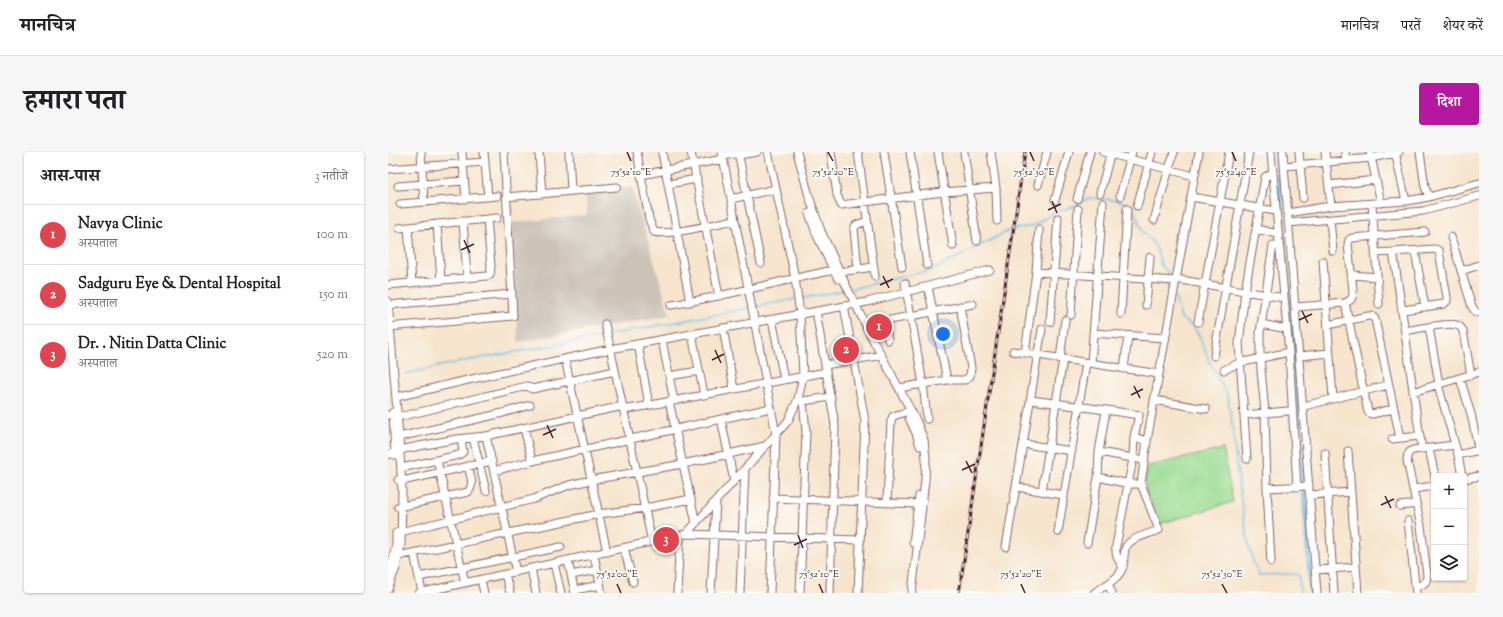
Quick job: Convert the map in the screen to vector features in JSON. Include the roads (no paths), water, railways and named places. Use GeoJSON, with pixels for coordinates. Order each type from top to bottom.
{"type":"FeatureCollection","features":[{"type":"Feature","properties":{"kind":"street"},"geometry":{"type":"LineString","coordinates":[[421,152],[424,202]]}},
{"type":"Feature","properties":{"kind":"street"},"geometry":{"type":"LineString","coordinates":[[462,152],[466,199]]}},
{"type":"Feature","properties":{"kind":"street"},"geometry":{"type":"LineString","coordinates":[[484,152],[488,197]]}},
{"type":"Feature","properties":{"kind":"street"},"geometry":{"type":"LineString","coordinates":[[389,327],[513,316],[504,152]]}},
{"type":"Feature","properties":{"kind":"street"},"geometry":{"type":"LineString","coordinates":[[539,152],[542,194]]}},
{"type":"Feature","properties":{"kind":"street"},"geometry":{"type":"LineString","coordinates":[[569,152],[571,191]]}},
{"type":"Feature","properties":{"kind":"street"},"geometry":{"type":"LineString","coordinates":[[637,152],[649,219],[654,232],[676,231],[735,220]]}},
{"type":"Feature","properties":{"kind":"street"},"geometry":{"type":"LineString","coordinates":[[662,152],[690,302]]}},
{"type":"Feature","properties":{"kind":"street"},"geometry":{"type":"LineString","coordinates":[[691,152],[719,296]]}},
{"type":"Feature","properties":{"kind":"street"},"geometry":{"type":"LineString","coordinates":[[641,175],[694,165],[723,156],[758,152]]}},
{"type":"Feature","properties":{"kind":"street"},"geometry":{"type":"LineString","coordinates":[[768,152],[795,278],[800,314],[803,376],[800,400],[806,431],[800,593]]}},
{"type":"Feature","properties":{"kind":"street"},"geometry":{"type":"LineString","coordinates":[[792,152],[814,228],[837,271]]}},
{"type":"Feature","properties":{"kind":"street"},"geometry":{"type":"LineString","coordinates":[[797,152],[816,218],[837,271],[850,301],[916,433],[920,450],[921,468],[907,593]]}},
{"type":"Feature","properties":{"kind":"street"},"geometry":{"type":"LineString","coordinates":[[831,152],[837,195],[841,205],[943,192],[996,188]]}},
{"type":"Feature","properties":{"kind":"street"},"geometry":{"type":"LineString","coordinates":[[858,152],[875,277]]}},
{"type":"Feature","properties":{"kind":"street"},"geometry":{"type":"LineString","coordinates":[[884,152],[902,267]]}},
{"type":"Feature","properties":{"kind":"street"},"geometry":{"type":"LineString","coordinates":[[910,152],[927,265]]}},
{"type":"Feature","properties":{"kind":"street"},"geometry":{"type":"LineString","coordinates":[[938,152],[943,192],[953,246]]}},
{"type":"Feature","properties":{"kind":"street"},"geometry":{"type":"LineString","coordinates":[[964,152],[977,240]]}},
{"type":"Feature","properties":{"kind":"street"},"geometry":{"type":"LineString","coordinates":[[990,152],[996,188],[997,221]]}},
{"type":"Feature","properties":{"kind":"street"},"geometry":{"type":"LineString","coordinates":[[1038,185],[1047,152]]}},
{"type":"Feature","properties":{"kind":"street"},"geometry":{"type":"LineString","coordinates":[[1055,200],[1069,152]]}},
{"type":"Feature","properties":{"kind":"street"},"geometry":{"type":"LineString","coordinates":[[1077,199],[1090,152]]}},
{"type":"Feature","properties":{"kind":"street"},"geometry":{"type":"LineString","coordinates":[[1102,152],[1131,156],[1149,164],[1194,176]]}},
{"type":"Feature","properties":{"kind":"street"},"geometry":{"type":"LineString","coordinates":[[1137,206],[1152,152]]}},
{"type":"Feature","properties":{"kind":"street"},"geometry":{"type":"LineString","coordinates":[[1154,220],[1174,152]]}},
{"type":"Feature","properties":{"kind":"street"},"geometry":{"type":"LineString","coordinates":[[1094,593],[1108,584],[1119,573],[1123,567],[1124,552],[1130,542],[1158,530],[1141,484],[1154,400],[1174,292],[1172,280],[1191,197],[1199,152]]}},
{"type":"Feature","properties":{"kind":"street"},"geometry":{"type":"LineString","coordinates":[[1198,322],[1229,152]]}},
{"type":"Feature","properties":{"kind":"street"},"geometry":{"type":"LineString","coordinates":[[1214,356],[1249,152]]}},
{"type":"Feature","properties":{"kind":"street"},"geometry":{"type":"LineString","coordinates":[[1271,152],[1287,329],[1286,352],[1291,449]]}},
{"type":"Feature","properties":{"kind":"street"},"geometry":{"type":"LineString","coordinates":[[1283,152],[1304,406],[1303,487]]}},
{"type":"Feature","properties":{"kind":"street"},"geometry":{"type":"LineString","coordinates":[[1299,152],[1303,198]]}},
{"type":"Feature","properties":{"kind":"street"},"geometry":{"type":"LineString","coordinates":[[1325,152],[1331,206]]}},
{"type":"Feature","properties":{"kind":"street"},"geometry":{"type":"LineString","coordinates":[[1345,152],[1346,160]]}},
{"type":"Feature","properties":{"kind":"street"},"geometry":{"type":"LineString","coordinates":[[1285,166],[1346,160],[1396,152],[1406,201]]}},
{"type":"Feature","properties":{"kind":"street"},"geometry":{"type":"LineString","coordinates":[[1420,152],[1425,187],[1429,197]]}},
{"type":"Feature","properties":{"kind":"street"},"geometry":{"type":"LineString","coordinates":[[739,153],[761,263]]}},
{"type":"Feature","properties":{"kind":"street"},"geometry":{"type":"LineString","coordinates":[[1100,193],[1110,153]]}},
{"type":"Feature","properties":{"kind":"street"},"geometry":{"type":"LineString","coordinates":[[1370,155],[1382,203]]}},
{"type":"Feature","properties":{"kind":"street"},"geometry":{"type":"LineString","coordinates":[[723,156],[776,434],[770,593]]}},
{"type":"Feature","properties":{"kind":"street"},"geometry":{"type":"LineString","coordinates":[[1120,196],[1131,156]]}},
{"type":"Feature","properties":{"kind":"street"},"geometry":{"type":"LineString","coordinates":[[388,169],[485,162]]}},
{"type":"Feature","properties":{"kind":"street"},"geometry":{"type":"LineString","coordinates":[[1247,459],[1238,344],[1245,291],[1265,177],[1273,172]]}},
{"type":"Feature","properties":{"kind":"street"},"geometry":{"type":"LineString","coordinates":[[668,184],[697,179]]}},
{"type":"Feature","properties":{"kind":"street"},"geometry":{"type":"LineString","coordinates":[[1329,185],[1376,180]]}},
{"type":"Feature","properties":{"kind":"street"},"geometry":{"type":"LineString","coordinates":[[398,186],[464,181]]}},
{"type":"Feature","properties":{"kind":"street"},"geometry":{"type":"LineString","coordinates":[[1277,220],[1331,206],[1406,201],[1429,197],[1479,183]]}},
{"type":"Feature","properties":{"kind":"street"},"geometry":{"type":"LineString","coordinates":[[506,197],[617,187]]}},
{"type":"Feature","properties":{"kind":"street"},"geometry":{"type":"LineString","coordinates":[[731,199],[776,189]]}},
{"type":"Feature","properties":{"kind":"street"},"geometry":{"type":"LineString","coordinates":[[400,204],[497,196]]}},
{"type":"Feature","properties":{"kind":"street"},"geometry":{"type":"LineString","coordinates":[[1288,217],[1330,220],[1423,211],[1479,196]]}},
{"type":"Feature","properties":{"kind":"street"},"geometry":{"type":"LineString","coordinates":[[1191,197],[1276,211]]}},
{"type":"Feature","properties":{"kind":"street"},"geometry":{"type":"LineString","coordinates":[[1058,532],[1079,407],[1089,363],[1098,276],[1103,203]]}},
{"type":"Feature","properties":{"kind":"street"},"geometry":{"type":"LineString","coordinates":[[1372,204],[1379,304]]}},
{"type":"Feature","properties":{"kind":"street"},"geometry":{"type":"LineString","coordinates":[[1071,314],[1078,209]]}},
{"type":"Feature","properties":{"kind":"street"},"geometry":{"type":"LineString","coordinates":[[1121,314],[1128,210]]}},
{"type":"Feature","properties":{"kind":"street"},"geometry":{"type":"LineString","coordinates":[[399,228],[497,218]]}},
{"type":"Feature","properties":{"kind":"street"},"geometry":{"type":"LineString","coordinates":[[1050,322],[1058,218]]}},
{"type":"Feature","properties":{"kind":"street"},"geometry":{"type":"LineString","coordinates":[[388,285],[490,275],[491,271],[487,219]]}},
{"type":"Feature","properties":{"kind":"street"},"geometry":{"type":"LineString","coordinates":[[1330,220],[1333,251]]}},
{"type":"Feature","properties":{"kind":"street"},"geometry":{"type":"LineString","coordinates":[[858,269],[854,229],[856,225],[867,221]]}},
{"type":"Feature","properties":{"kind":"street"},"geometry":{"type":"LineString","coordinates":[[463,222],[467,278]]}},
{"type":"Feature","properties":{"kind":"street"},"geometry":{"type":"LineString","coordinates":[[437,224],[441,280]]}},
{"type":"Feature","properties":{"kind":"street"},"geometry":{"type":"LineString","coordinates":[[408,227],[412,283]]}},
{"type":"Feature","properties":{"kind":"street"},"geometry":{"type":"LineString","coordinates":[[1025,353],[1036,272],[1039,229]]}},
{"type":"Feature","properties":{"kind":"street"},"geometry":{"type":"LineString","coordinates":[[1256,229],[1278,234]]}},
{"type":"Feature","properties":{"kind":"street"},"geometry":{"type":"LineString","coordinates":[[1296,307],[1345,303],[1350,301],[1353,297],[1348,244],[1349,240],[1352,238],[1425,232]]}},
{"type":"Feature","properties":{"kind":"street"},"geometry":{"type":"LineString","coordinates":[[1451,237],[1472,307],[1479,313]]}},
{"type":"Feature","properties":{"kind":"street"},"geometry":{"type":"LineString","coordinates":[[1271,562],[1265,413],[1260,358],[1261,324],[1273,245],[1279,246]]}},
{"type":"Feature","properties":{"kind":"street"},"geometry":{"type":"LineString","coordinates":[[1375,253],[1435,249],[1439,251],[1448,302],[1444,304],[1403,310]]}},
{"type":"Feature","properties":{"kind":"street"},"geometry":{"type":"LineString","coordinates":[[1416,251],[1424,306]]}},
{"type":"Feature","properties":{"kind":"street"},"geometry":{"type":"LineString","coordinates":[[1394,252],[1420,436],[1433,473]]}},
{"type":"Feature","properties":{"kind":"street"},"geometry":{"type":"LineString","coordinates":[[1146,305],[1150,257]]}},
{"type":"Feature","properties":{"kind":"street"},"geometry":{"type":"LineString","coordinates":[[1323,261],[1333,398]]}},
{"type":"Feature","properties":{"kind":"street"},"geometry":{"type":"LineString","coordinates":[[1461,271],[1479,265]]}},
{"type":"Feature","properties":{"kind":"street"},"geometry":{"type":"LineString","coordinates":[[671,305],[748,290],[795,278],[873,267]]}},
{"type":"Feature","properties":{"kind":"street"},"geometry":{"type":"LineString","coordinates":[[396,397],[565,359],[610,346],[638,344],[662,340],[816,311],[850,301],[906,292],[990,270]]}},
{"type":"Feature","properties":{"kind":"street"},"geometry":{"type":"LineString","coordinates":[[1036,272],[1172,280],[1206,284],[1284,298]]}},
{"type":"Feature","properties":{"kind":"street"},"geometry":{"type":"LineString","coordinates":[[1352,275],[1377,276]]}},
{"type":"Feature","properties":{"kind":"street"},"geometry":{"type":"LineString","coordinates":[[905,283],[923,384],[927,419]]}},
{"type":"Feature","properties":{"kind":"street"},"geometry":{"type":"LineString","coordinates":[[928,286],[947,380]]}},
{"type":"Feature","properties":{"kind":"street"},"geometry":{"type":"LineString","coordinates":[[388,305],[512,294]]}},
{"type":"Feature","properties":{"kind":"street"},"geometry":{"type":"LineString","coordinates":[[388,301],[396,397],[393,415],[399,437],[394,452],[401,468],[399,533],[396,568],[388,589]]}},
{"type":"Feature","properties":{"kind":"street"},"geometry":{"type":"LineString","coordinates":[[850,301],[865,322],[921,430],[925,454],[925,480],[912,593]]}},
{"type":"Feature","properties":{"kind":"street"},"geometry":{"type":"LineString","coordinates":[[850,301],[854,360],[865,421],[858,593]]}},
{"type":"Feature","properties":{"kind":"street"},"geometry":{"type":"LineString","coordinates":[[1345,303],[1368,412],[1372,414],[1393,409]]}},
{"type":"Feature","properties":{"kind":"street"},"geometry":{"type":"LineString","coordinates":[[865,322],[910,316],[973,304]]}},
{"type":"Feature","properties":{"kind":"street"},"geometry":{"type":"LineString","coordinates":[[899,388],[947,380],[965,380],[970,376],[971,368],[960,306]]}},
{"type":"Feature","properties":{"kind":"street"},"geometry":{"type":"LineString","coordinates":[[816,311],[835,425],[830,593]]}},
{"type":"Feature","properties":{"kind":"street"},"geometry":{"type":"LineString","coordinates":[[1328,325],[1368,316],[1372,316],[1375,319],[1393,409],[1396,439],[1420,436]]}},
{"type":"Feature","properties":{"kind":"street"},"geometry":{"type":"LineString","coordinates":[[772,319],[784,379]]}},
{"type":"Feature","properties":{"kind":"street"},"geometry":{"type":"LineString","coordinates":[[885,320],[888,340]]}},
{"type":"Feature","properties":{"kind":"street"},"geometry":{"type":"LineString","coordinates":[[1042,491],[1056,404],[1065,320]]}},
{"type":"Feature","properties":{"kind":"street"},"geometry":{"type":"LineString","coordinates":[[1261,324],[1287,329]]}},
{"type":"Feature","properties":{"kind":"street"},"geometry":{"type":"LineString","coordinates":[[1406,331],[1429,327],[1456,325],[1461,327],[1465,338],[1471,375]]}},
{"type":"Feature","properties":{"kind":"street"},"geometry":{"type":"LineString","coordinates":[[1429,327],[1438,385],[1458,454],[1461,473]]}},
{"type":"Feature","properties":{"kind":"street"},"geometry":{"type":"LineString","coordinates":[[606,328],[638,471],[652,542]]}},
{"type":"Feature","properties":{"kind":"street"},"geometry":{"type":"LineString","coordinates":[[723,328],[734,389]]}},
{"type":"Feature","properties":{"kind":"street"},"geometry":{"type":"LineString","coordinates":[[1006,547],[1042,329]]}},
{"type":"Feature","properties":{"kind":"street"},"geometry":{"type":"LineString","coordinates":[[1093,333],[1166,338]]}},
{"type":"Feature","properties":{"kind":"street"},"geometry":{"type":"LineString","coordinates":[[692,334],[704,395]]}},
{"type":"Feature","properties":{"kind":"street"},"geometry":{"type":"LineString","coordinates":[[1124,369],[1128,336]]}},
{"type":"Feature","properties":{"kind":"street"},"geometry":{"type":"LineString","coordinates":[[662,340],[669,376],[675,429],[696,522]]}},
{"type":"Feature","properties":{"kind":"street"},"geometry":{"type":"LineString","coordinates":[[638,344],[649,406]]}},
{"type":"Feature","properties":{"kind":"street"},"geometry":{"type":"LineString","coordinates":[[1014,351],[1159,374]]}},
{"type":"Feature","properties":{"kind":"street"},"geometry":{"type":"LineString","coordinates":[[1224,370],[1239,363],[1286,352]]}},
{"type":"Feature","properties":{"kind":"street"},"geometry":{"type":"LineString","coordinates":[[1286,352],[1303,487],[1310,495],[1317,593]]}},
{"type":"Feature","properties":{"kind":"street"},"geometry":{"type":"LineString","coordinates":[[1300,356],[1330,353]]}},
{"type":"Feature","properties":{"kind":"street"},"geometry":{"type":"LineString","coordinates":[[388,355],[393,415],[394,452],[400,481]]}},
{"type":"Feature","properties":{"kind":"street"},"geometry":{"type":"LineString","coordinates":[[394,452],[461,439],[486,436],[577,416],[623,408],[649,406],[803,376],[854,360],[877,356]]}},
{"type":"Feature","properties":{"kind":"street"},"geometry":{"type":"LineString","coordinates":[[565,359],[607,552]]}},
{"type":"Feature","properties":{"kind":"street"},"geometry":{"type":"LineString","coordinates":[[669,376],[699,370]]}},
{"type":"Feature","properties":{"kind":"street"},"geometry":{"type":"LineString","coordinates":[[393,415],[403,416],[527,386],[532,389],[615,371]]}},
{"type":"Feature","properties":{"kind":"street"},"geometry":{"type":"LineString","coordinates":[[1413,392],[1479,372]]}},
{"type":"Feature","properties":{"kind":"street"},"geometry":{"type":"LineString","coordinates":[[1458,454],[1479,451],[1471,414],[1460,378]]}},
{"type":"Feature","properties":{"kind":"street"},"geometry":{"type":"LineString","coordinates":[[1304,406],[1388,385]]}},
{"type":"Feature","properties":{"kind":"street"},"geometry":{"type":"LineString","coordinates":[[800,400],[831,397]]}},
{"type":"Feature","properties":{"kind":"street"},"geometry":{"type":"LineString","coordinates":[[677,593],[683,535],[716,501],[788,421],[800,400]]}},
{"type":"Feature","properties":{"kind":"street"},"geometry":{"type":"LineString","coordinates":[[1031,400],[1106,410],[1151,418]]}},
{"type":"Feature","properties":{"kind":"street"},"geometry":{"type":"LineString","coordinates":[[1154,400],[1206,409]]}},
{"type":"Feature","properties":{"kind":"street"},"geometry":{"type":"LineString","coordinates":[[399,437],[503,413],[530,405]]}},
{"type":"Feature","properties":{"kind":"street"},"geometry":{"type":"LineString","coordinates":[[494,471],[584,449],[770,408]]}},
{"type":"Feature","properties":{"kind":"street"},"geometry":{"type":"LineString","coordinates":[[1087,543],[1098,478],[1099,452],[1106,410]]}},
{"type":"Feature","properties":{"kind":"street"},"geometry":{"type":"LineString","coordinates":[[1244,415],[1288,411]]}},
{"type":"Feature","properties":{"kind":"street"},"geometry":{"type":"LineString","coordinates":[[887,502],[890,421],[894,416],[906,412]]}},
{"type":"Feature","properties":{"kind":"street"},"geometry":{"type":"LineString","coordinates":[[1123,567],[1116,553],[1116,546],[1129,484],[1133,459],[1134,437],[1139,415]]}},
{"type":"Feature","properties":{"kind":"street"},"geometry":{"type":"LineString","coordinates":[[721,419],[734,481]]}},
{"type":"Feature","properties":{"kind":"street"},"geometry":{"type":"LineString","coordinates":[[524,428],[532,461]]}},
{"type":"Feature","properties":{"kind":"street"},"geometry":{"type":"LineString","coordinates":[[486,436],[516,572]]}},
{"type":"Feature","properties":{"kind":"street"},"geometry":{"type":"LineString","coordinates":[[1134,437],[1147,441]]}},
{"type":"Feature","properties":{"kind":"street"},"geometry":{"type":"LineString","coordinates":[[473,438],[486,491]]}},
{"type":"Feature","properties":{"kind":"street"},"geometry":{"type":"LineString","coordinates":[[401,468],[459,455],[463,452],[461,439]]}},
{"type":"Feature","properties":{"kind":"street"},"geometry":{"type":"LineString","coordinates":[[1024,444],[1072,451]]}},
{"type":"Feature","properties":{"kind":"street"},"geometry":{"type":"LineString","coordinates":[[1408,521],[1416,590],[1425,584],[1427,579],[1421,526],[1406,460],[1407,455],[1409,452],[1455,445]]}},
{"type":"Feature","properties":{"kind":"street"},"geometry":{"type":"LineString","coordinates":[[399,533],[542,497],[563,487],[591,480],[683,464],[765,446]]}},
{"type":"Feature","properties":{"kind":"street"},"geometry":{"type":"LineString","coordinates":[[1348,451],[1358,593]]}},
{"type":"Feature","properties":{"kind":"street"},"geometry":{"type":"LineString","coordinates":[[1099,452],[1144,460]]}},
{"type":"Feature","properties":{"kind":"street"},"geometry":{"type":"LineString","coordinates":[[1325,453],[1334,593]]}},
{"type":"Feature","properties":{"kind":"street"},"geometry":{"type":"LineString","coordinates":[[437,460],[465,583]]}},
{"type":"Feature","properties":{"kind":"street"},"geometry":{"type":"LineString","coordinates":[[400,481],[492,461]]}},
{"type":"Feature","properties":{"kind":"street"},"geometry":{"type":"LineString","coordinates":[[400,507],[468,492],[472,489],[472,484],[468,466]]}},
{"type":"Feature","properties":{"kind":"street"},"geometry":{"type":"LineString","coordinates":[[740,593],[745,469]]}},
{"type":"Feature","properties":{"kind":"street"},"geometry":{"type":"LineString","coordinates":[[1467,478],[1479,476]]}},
{"type":"Feature","properties":{"kind":"street"},"geometry":{"type":"LineString","coordinates":[[1098,478],[1129,484],[1141,484]]}},
{"type":"Feature","properties":{"kind":"street"},"geometry":{"type":"LineString","coordinates":[[1413,489],[1431,486]]}},
{"type":"Feature","properties":{"kind":"street"},"geometry":{"type":"LineString","coordinates":[[1017,487],[1064,495]]}},
{"type":"Feature","properties":{"kind":"street"},"geometry":{"type":"LineString","coordinates":[[1267,488],[1303,487]]}},
{"type":"Feature","properties":{"kind":"street"},"geometry":{"type":"LineString","coordinates":[[1310,495],[1351,492]]}},
{"type":"Feature","properties":{"kind":"street"},"geometry":{"type":"LineString","coordinates":[[396,556],[599,514],[645,508],[691,498]]}},
{"type":"Feature","properties":{"kind":"street"},"geometry":{"type":"LineString","coordinates":[[773,498],[918,504]]}},
{"type":"Feature","properties":{"kind":"street"},"geometry":{"type":"LineString","coordinates":[[711,593],[716,501]]}},
{"type":"Feature","properties":{"kind":"street"},"geometry":{"type":"LineString","coordinates":[[1400,506],[1416,504]]}},
{"type":"Feature","properties":{"kind":"street"},"geometry":{"type":"LineString","coordinates":[[414,553],[419,578],[420,593],[453,590],[465,583],[683,535],[860,540]]}},
{"type":"Feature","properties":{"kind":"street"},"geometry":{"type":"LineString","coordinates":[[419,578],[561,547]]}},
{"type":"Feature","properties":{"kind":"street"},"geometry":{"type":"LineString","coordinates":[[624,548],[633,582]]}},
{"type":"Feature","properties":{"kind":"street"},"geometry":{"type":"LineString","coordinates":[[568,561],[575,591],[601,589],[594,555]]}},
{"type":"Feature","properties":{"kind":"street"},"geometry":{"type":"LineString","coordinates":[[388,576],[396,556]]}},
{"type":"Feature","properties":{"kind":"street"},"geometry":{"type":"LineString","coordinates":[[554,564],[561,593]]}},
{"type":"Feature","properties":{"kind":"street"},"geometry":{"type":"LineString","coordinates":[[1316,570],[1356,567]]}},
{"type":"Feature","properties":{"kind":"street"},"geometry":{"type":"LineString","coordinates":[[530,569],[536,593]]}},
{"type":"Feature","properties":{"kind":"street"},"geometry":{"type":"LineString","coordinates":[[571,575],[597,570]]}},
{"type":"Feature","properties":{"kind":"street"},"geometry":{"type":"LineString","coordinates":[[506,574],[510,593]]}},
{"type":"Feature","properties":{"kind":"street"},"geometry":{"type":"LineString","coordinates":[[481,580],[484,593]]}},
{"type":"Feature","properties":{"kind":"street"},"geometry":{"type":"LineString","coordinates":[[1108,584],[1112,593]]}},
{"type":"Feature","properties":{"kind":"waterway"},"geometry":{"type":"LineString","coordinates":[[1276,152],[1293,337],[1311,593]]}},
{"type":"Feature","properties":{"kind":"waterway"},"geometry":{"type":"LineString","coordinates":[[851,289],[935,269],[1010,230],[1032,226],[1057,211],[1076,206],[1089,198],[1109,199],[1123,202],[1131,206],[1143,232],[1156,247],[1161,265],[1167,271],[1169,278]]}},
{"type":"Feature","properties":{"kind":"waterway"},"geometry":{"type":"LineString","coordinates":[[1419,202],[1427,201]]}},
{"type":"Feature","properties":{"kind":"waterway"},"geometry":{"type":"LineString","coordinates":[[1318,212],[1356,208]]}},
{"type":"Feature","properties":{"kind":"waterway"},"geometry":{"type":"LineString","coordinates":[[1168,284],[1168,290],[1171,293]]}},
{"type":"Feature","properties":{"kind":"waterway"},"geometry":{"type":"LineString","coordinates":[[799,299],[845,290]]}},
{"type":"Feature","properties":{"kind":"waterway"},"geometry":{"type":"LineString","coordinates":[[1175,297],[1181,318],[1192,326],[1199,335],[1209,361],[1227,394],[1232,423],[1239,488],[1249,547],[1254,564],[1259,575],[1299,575],[1300,593]]}},
{"type":"Feature","properties":{"kind":"waterway"},"geometry":{"type":"LineString","coordinates":[[754,307],[796,299]]}},
{"type":"Feature","properties":{"kind":"waterway"},"geometry":{"type":"LineString","coordinates":[[609,335],[749,308]]}},
{"type":"Feature","properties":{"kind":"waterway"},"geometry":{"type":"LineString","coordinates":[[405,374],[459,362],[605,336]]}},
{"type":"Feature","properties":{"kind":"railway"},"geometry":{"type":"LineString","coordinates":[[959,593],[1025,152]]}},
{"type":"Feature","properties":{"kind":"place","name":"Navya Clinic"},"geometry":{"type":"Point","coordinates":[879,327]}},
{"type":"Feature","properties":{"kind":"place","name":"Sadguru Eye & Dental Hospital"},"geometry":{"type":"Point","coordinates":[846,350]}},
{"type":"Feature","properties":{"kind":"place","name":"Dr. . Nitin Datta Clinic"},"geometry":{"type":"Point","coordinates":[666,540]}}]}
